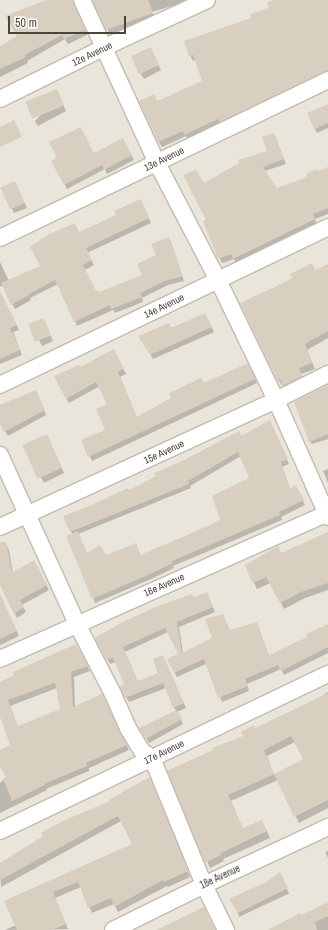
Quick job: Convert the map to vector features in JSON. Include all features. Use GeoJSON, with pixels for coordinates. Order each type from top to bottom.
{"type":"FeatureCollection","features":[{"type":"Feature","properties":{"kind":"street"},"geometry":{"type":"LineString","coordinates":[[82,0],[157,162],[218,280],[276,400],[328,514]]}},
{"type":"Feature","properties":{"kind":"street","name":"12e Avenue"},"geometry":{"type":"LineString","coordinates":[[0,100],[105,47],[207,0]]}},
{"type":"Feature","properties":{"kind":"street","name":"13e Avenue"},"geometry":{"type":"LineString","coordinates":[[0,238],[328,80]]}},
{"type":"Feature","properties":{"kind":"street","name":"14e Avenue"},"geometry":{"type":"LineString","coordinates":[[0,386],[328,227]]}},
{"type":"Feature","properties":{"kind":"street","name":"15e Avenue"},"geometry":{"type":"LineString","coordinates":[[0,527],[29,515],[276,400],[328,374]]}},
{"type":"Feature","properties":{"kind":"street"},"geometry":{"type":"LineString","coordinates":[[0,455],[29,515],[77,624],[112,692],[128,728],[142,751],[152,758],[204,885],[226,930]]}},
{"type":"Feature","properties":{"kind":"street","name":"16e Avenue"},"geometry":{"type":"LineString","coordinates":[[0,658],[328,514]]}},
{"type":"Feature","properties":{"kind":"street","name":"17e Avenue"},"geometry":{"type":"LineString","coordinates":[[0,831],[328,674]]}},
{"type":"Feature","properties":{"kind":"street","name":"18e Avenue"},"geometry":{"type":"LineString","coordinates":[[113,930],[204,885],[328,827]]}},
{"type":"Feature","properties":{"kind":"shaded area"},"geometry":{"type":"Polygon","coordinates":[[[0,0],[328,0],[328,930],[0,930],[0,0]]]}},
{"type":"Feature","properties":{"kind":"building"},"geometry":{"type":"Polygon","coordinates":[[[46,0],[73,0],[85,30],[64,39],[62,35],[25,55],[26,57],[0,69],[0,46],[17,36],[5,16],[46,0]]]}},
{"type":"Feature","properties":{"kind":"building"},"geometry":{"type":"Polygon","coordinates":[[[92,0],[148,0],[153,13],[106,30],[92,0]]]}},
{"type":"Feature","properties":{"kind":"building"},"geometry":{"type":"Polygon","coordinates":[[[274,0],[328,0],[328,71],[220,122],[218,119],[184,135],[183,131],[158,142],[139,101],[154,94],[157,101],[202,81],[193,55],[189,56],[184,41],[251,18],[250,14],[269,8],[267,3],[274,0]]]}},
{"type":"Feature","properties":{"kind":"building"},"geometry":{"type":"Polygon","coordinates":[[[151,47],[159,65],[139,74],[131,56],[151,47]]]}},
{"type":"Feature","properties":{"kind":"building"},"geometry":{"type":"Polygon","coordinates":[[[57,89],[64,106],[32,118],[25,102],[57,89]]]}},
{"type":"Feature","properties":{"kind":"building"},"geometry":{"type":"Polygon","coordinates":[[[328,104],[328,123],[314,129],[307,113],[328,104]]]}},
{"type":"Feature","properties":{"kind":"building"},"geometry":{"type":"Polygon","coordinates":[[[14,120],[22,137],[0,147],[0,127],[14,120]]]}},
{"type":"Feature","properties":{"kind":"building"},"geometry":{"type":"Polygon","coordinates":[[[81,127],[94,153],[123,138],[132,155],[104,170],[102,165],[64,185],[51,161],[57,158],[49,142],[81,127]]]}},
{"type":"Feature","properties":{"kind":"building"},"geometry":{"type":"Polygon","coordinates":[[[274,133],[284,159],[263,167],[277,188],[307,177],[306,174],[317,169],[318,171],[328,167],[328,208],[313,214],[315,219],[233,259],[231,254],[218,259],[203,221],[206,220],[183,175],[196,170],[204,183],[239,163],[238,160],[267,151],[262,137],[274,133]]]}},
{"type":"Feature","properties":{"kind":"building"},"geometry":{"type":"Polygon","coordinates":[[[15,181],[25,203],[10,209],[0,188],[15,181]]]}},
{"type":"Feature","properties":{"kind":"building"},"geometry":{"type":"Polygon","coordinates":[[[141,199],[149,218],[86,248],[92,260],[83,265],[96,291],[98,290],[99,292],[142,275],[137,264],[156,255],[151,244],[169,237],[183,276],[165,281],[140,293],[142,297],[111,309],[110,305],[74,322],[55,280],[11,305],[1,283],[40,266],[30,247],[49,234],[75,223],[79,232],[116,215],[114,211],[141,199]]]}},
{"type":"Feature","properties":{"kind":"building"},"geometry":{"type":"Polygon","coordinates":[[[312,263],[315,270],[328,264],[328,331],[305,344],[312,363],[299,368],[302,376],[283,386],[280,379],[277,380],[240,303],[292,278],[290,274],[312,263]]]}},
{"type":"Feature","properties":{"kind":"building"},"geometry":{"type":"Polygon","coordinates":[[[0,291],[17,325],[10,328],[20,350],[0,359],[0,291]]]}},
{"type":"Feature","properties":{"kind":"building"},"geometry":{"type":"Polygon","coordinates":[[[205,313],[212,327],[150,355],[138,336],[169,323],[171,328],[205,313]]]}},
{"type":"Feature","properties":{"kind":"building"},"geometry":{"type":"Polygon","coordinates":[[[44,318],[51,336],[35,342],[28,324],[44,318]]]}},
{"type":"Feature","properties":{"kind":"building"},"geometry":{"type":"Polygon","coordinates":[[[114,349],[124,369],[118,372],[137,417],[171,398],[169,393],[201,378],[204,383],[248,363],[255,379],[88,457],[81,440],[105,430],[96,409],[107,404],[96,382],[66,399],[54,376],[79,365],[80,367],[114,349]]]}},
{"type":"Feature","properties":{"kind":"building"},"geometry":{"type":"Polygon","coordinates":[[[328,385],[328,434],[309,442],[294,402],[328,385]]]}},
{"type":"Feature","properties":{"kind":"building"},"geometry":{"type":"Polygon","coordinates":[[[36,390],[45,410],[4,432],[0,424],[0,405],[36,390]]]}},
{"type":"Feature","properties":{"kind":"building"},"geometry":{"type":"Polygon","coordinates":[[[270,420],[288,459],[281,462],[290,488],[296,485],[304,500],[279,512],[280,515],[172,561],[173,563],[148,575],[92,599],[66,536],[78,531],[87,553],[100,545],[106,555],[136,543],[140,555],[220,520],[212,496],[249,478],[238,452],[188,481],[189,484],[70,532],[63,516],[87,507],[128,488],[129,490],[156,477],[154,473],[180,462],[239,431],[241,436],[270,420]]]}},
{"type":"Feature","properties":{"kind":"building"},"geometry":{"type":"Polygon","coordinates":[[[47,434],[62,468],[37,479],[22,445],[47,434]]]}},
{"type":"Feature","properties":{"kind":"building"},"geometry":{"type":"Polygon","coordinates":[[[328,532],[328,583],[301,592],[280,603],[266,577],[252,583],[245,565],[278,546],[281,553],[328,532]]]}},
{"type":"Feature","properties":{"kind":"building"},"geometry":{"type":"Polygon","coordinates":[[[0,542],[6,542],[12,573],[34,560],[47,585],[20,600],[24,607],[14,614],[0,585],[0,542]]]}},
{"type":"Feature","properties":{"kind":"building"},"geometry":{"type":"Polygon","coordinates":[[[207,592],[213,607],[177,622],[182,653],[212,638],[205,619],[223,614],[230,630],[257,622],[269,655],[307,637],[306,634],[328,624],[328,647],[281,671],[278,665],[245,679],[248,686],[218,698],[204,659],[174,673],[167,659],[178,654],[165,628],[123,647],[138,681],[158,673],[153,659],[163,655],[184,703],[173,708],[163,683],[125,698],[120,686],[124,684],[113,658],[106,660],[95,638],[117,625],[153,608],[192,594],[194,597],[207,592]]]}},
{"type":"Feature","properties":{"kind":"building"},"geometry":{"type":"Polygon","coordinates":[[[0,594],[17,631],[0,639],[0,594]]]}},
{"type":"Feature","properties":{"kind":"building"},"geometry":{"type":"Polygon","coordinates":[[[76,644],[88,666],[71,672],[73,707],[102,694],[127,745],[86,763],[87,766],[44,784],[45,785],[12,801],[3,778],[6,777],[0,766],[0,750],[10,745],[0,717],[0,682],[14,675],[13,672],[76,644]],[[55,683],[8,700],[18,726],[60,709],[55,683]]]}},
{"type":"Feature","properties":{"kind":"building"},"geometry":{"type":"Polygon","coordinates":[[[328,693],[328,800],[294,817],[274,774],[228,795],[243,828],[262,820],[267,831],[221,853],[221,855],[205,863],[167,771],[213,750],[212,748],[243,736],[241,732],[254,725],[255,728],[328,693]],[[291,736],[264,750],[274,774],[303,759],[291,736]]]}},
{"type":"Feature","properties":{"kind":"building"},"geometry":{"type":"Polygon","coordinates":[[[177,710],[182,719],[146,739],[139,728],[177,710]]]}},
{"type":"Feature","properties":{"kind":"building"},"geometry":{"type":"Polygon","coordinates":[[[150,778],[188,871],[164,882],[163,880],[114,907],[111,898],[88,908],[78,882],[53,892],[66,924],[51,930],[17,930],[4,901],[132,844],[118,816],[0,880],[0,863],[43,836],[41,833],[65,820],[110,801],[109,800],[122,792],[150,778]]]}},
{"type":"Feature","properties":{"kind":"building"},"geometry":{"type":"Polygon","coordinates":[[[280,872],[288,888],[238,913],[229,899],[266,882],[280,872]]]}},
{"type":"Feature","properties":{"kind":"building"},"geometry":{"type":"Polygon","coordinates":[[[328,902],[328,916],[315,922],[317,930],[268,930],[300,913],[301,915],[328,902]]]}},
{"type":"Feature","properties":{"kind":"building"},"geometry":{"type":"Polygon","coordinates":[[[204,907],[215,930],[156,930],[204,907]]]}}]}
